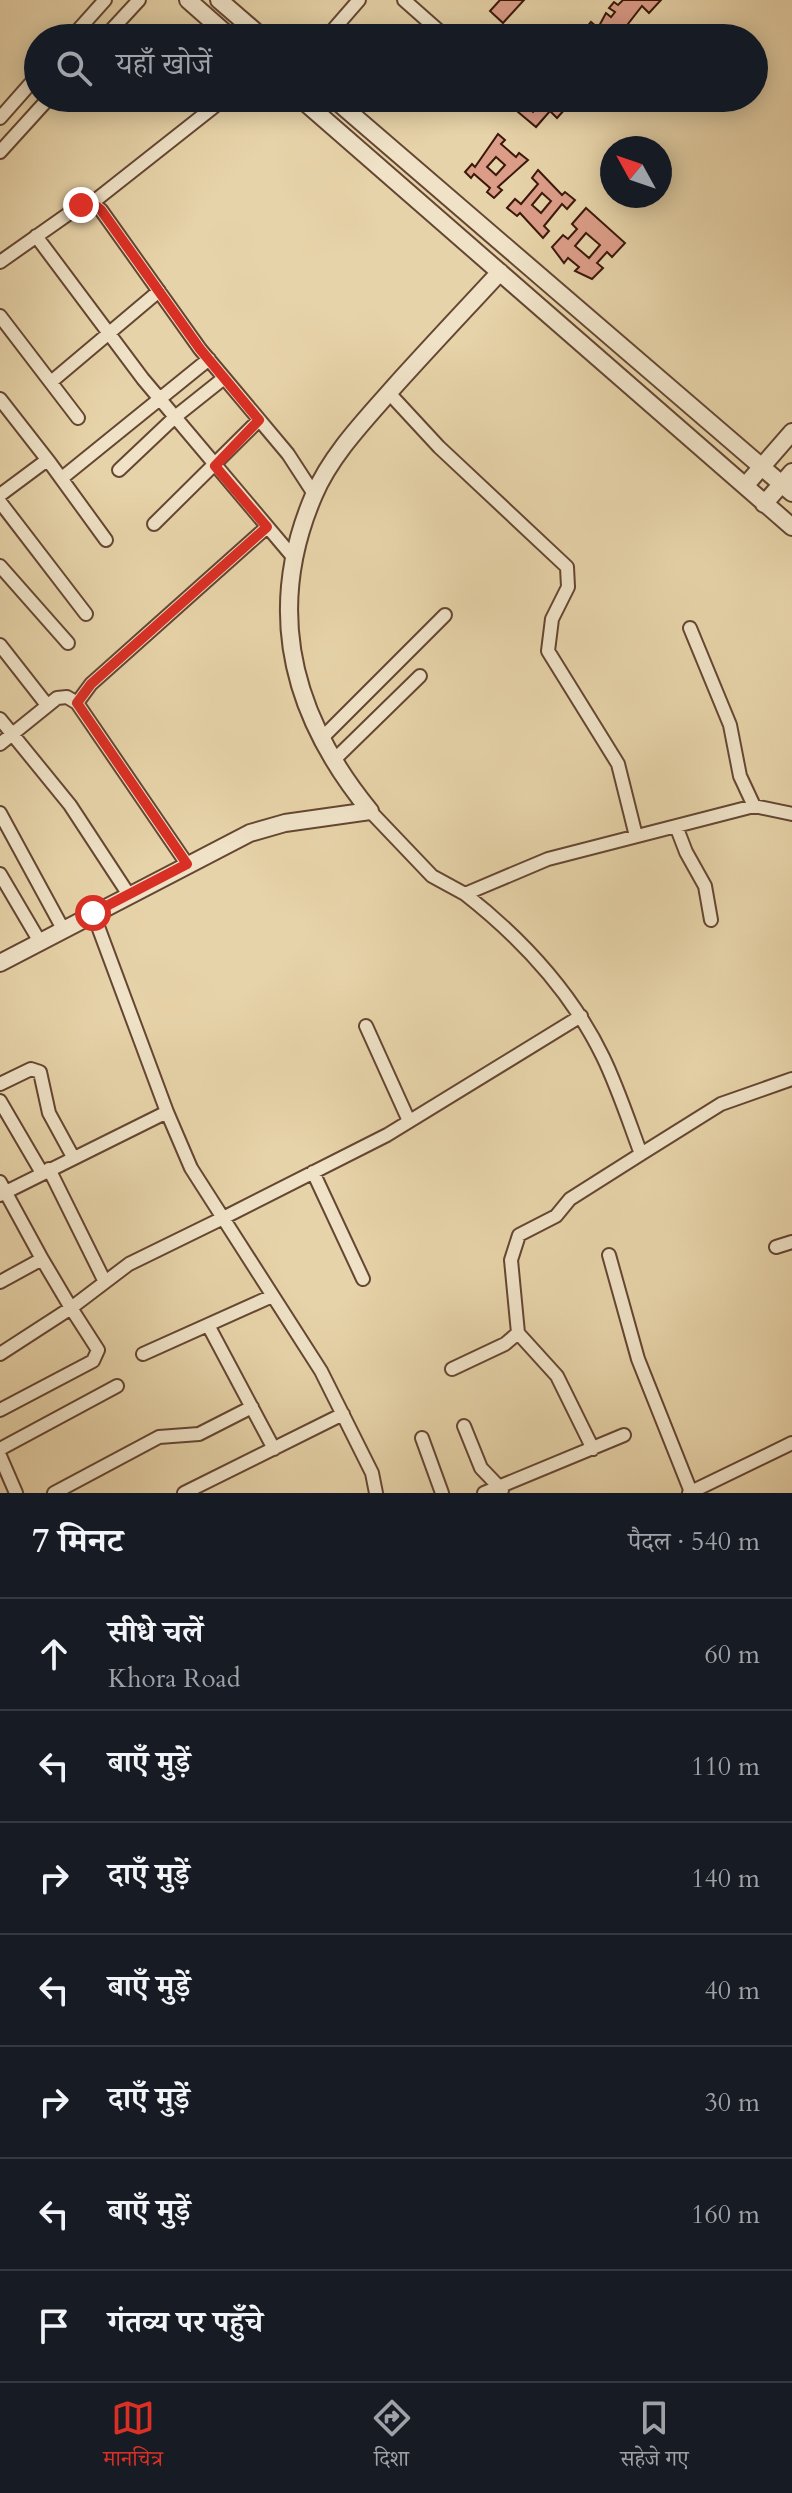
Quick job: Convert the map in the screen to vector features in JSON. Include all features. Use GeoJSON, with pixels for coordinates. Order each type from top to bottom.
{"type":"FeatureCollection","features":[{"type":"Feature","properties":{"kind":"street"},"geometry":{"type":"LineString","coordinates":[[84,24],[105,0]]}},
{"type":"Feature","properties":{"kind":"street"},"geometry":{"type":"LineString","coordinates":[[117,24],[139,0]]}},
{"type":"Feature","properties":{"kind":"street"},"geometry":{"type":"LineString","coordinates":[[188,0],[215,24]]}},
{"type":"Feature","properties":{"kind":"street"},"geometry":{"type":"LineString","coordinates":[[219,0],[247,24]]}},
{"type":"Feature","properties":{"kind":"street"},"geometry":{"type":"LineString","coordinates":[[338,24],[359,0]]}},
{"type":"Feature","properties":{"kind":"street"},"geometry":{"type":"LineString","coordinates":[[404,0],[431,24]]}},
{"type":"Feature","properties":{"kind":"street"},"geometry":{"type":"LineString","coordinates":[[0,118],[24,91]]}},
{"type":"Feature","properties":{"kind":"street"},"geometry":{"type":"LineString","coordinates":[[0,152],[36,112]]}},
{"type":"Feature","properties":{"kind":"street"},"geometry":{"type":"LineString","coordinates":[[0,262],[81,205],[92,203],[207,112]]}},
{"type":"Feature","properties":{"kind":"street"},"geometry":{"type":"LineString","coordinates":[[316,112],[792,527]]}},
{"type":"Feature","properties":{"kind":"street"},"geometry":{"type":"LineString","coordinates":[[349,112],[762,467],[789,483],[764,504]]}},
{"type":"Feature","properties":{"kind":"street"},"geometry":{"type":"LineString","coordinates":[[92,203],[314,494]]}},
{"type":"Feature","properties":{"kind":"street"},"geometry":{"type":"LineString","coordinates":[[36,236],[159,398],[293,557]]}},
{"type":"Feature","properties":{"kind":"street"},"geometry":{"type":"LineString","coordinates":[[500,272],[363,422],[314,494],[293,557],[287,625],[293,663],[306,704],[323,737],[370,811],[432,876],[465,894],[518,941],[581,1016],[604,1059],[641,1154]]}},
{"type":"Feature","properties":{"kind":"street"},"geometry":{"type":"LineString","coordinates":[[51,382],[159,291]]}},
{"type":"Feature","properties":{"kind":"street"},"geometry":{"type":"LineString","coordinates":[[0,316],[78,418]]}},
{"type":"Feature","properties":{"kind":"street"},"geometry":{"type":"LineString","coordinates":[[62,478],[209,359]]}},
{"type":"Feature","properties":{"kind":"street"},"geometry":{"type":"LineString","coordinates":[[119,470],[175,417],[224,378]]}},
{"type":"Feature","properties":{"kind":"street"},"geometry":{"type":"LineString","coordinates":[[389,393],[439,447],[567,567],[568,587],[552,619],[548,651],[618,764],[636,836]]}},
{"type":"Feature","properties":{"kind":"street"},"geometry":{"type":"LineString","coordinates":[[0,399],[106,540]]}},
{"type":"Feature","properties":{"kind":"street"},"geometry":{"type":"LineString","coordinates":[[154,524],[259,420]]}},
{"type":"Feature","properties":{"kind":"street"},"geometry":{"type":"LineString","coordinates":[[745,486],[792,432]]}},
{"type":"Feature","properties":{"kind":"street"},"geometry":{"type":"LineString","coordinates":[[0,495],[43,463],[50,463]]}},
{"type":"Feature","properties":{"kind":"street"},"geometry":{"type":"LineString","coordinates":[[0,502],[86,614]]}},
{"type":"Feature","properties":{"kind":"street"},"geometry":{"type":"LineString","coordinates":[[77,703],[91,684],[267,527]]}},
{"type":"Feature","properties":{"kind":"street"},"geometry":{"type":"LineString","coordinates":[[0,566],[68,643]]}},
{"type":"Feature","properties":{"kind":"street"},"geometry":{"type":"LineString","coordinates":[[323,737],[445,615]]}},
{"type":"Feature","properties":{"kind":"street"},"geometry":{"type":"LineString","coordinates":[[690,628],[730,725],[740,776],[754,806]]}},
{"type":"Feature","properties":{"kind":"street"},"geometry":{"type":"LineString","coordinates":[[0,645],[47,705]]}},
{"type":"Feature","properties":{"kind":"street"},"geometry":{"type":"LineString","coordinates":[[335,759],[420,676]]}},
{"type":"Feature","properties":{"kind":"street"},"geometry":{"type":"LineString","coordinates":[[0,744],[57,698],[67,697],[77,703],[187,864]]}},
{"type":"Feature","properties":{"kind":"street"},"geometry":{"type":"LineString","coordinates":[[0,719],[70,805],[129,895]]}},
{"type":"Feature","properties":{"kind":"street"},"geometry":{"type":"LineString","coordinates":[[465,894],[548,859],[754,806],[792,814]]}},
{"type":"Feature","properties":{"kind":"street"},"geometry":{"type":"LineString","coordinates":[[0,963],[250,833],[276,825],[370,811]]}},
{"type":"Feature","properties":{"kind":"street"},"geometry":{"type":"LineString","coordinates":[[0,813],[63,929]]}},
{"type":"Feature","properties":{"kind":"street"},"geometry":{"type":"LineString","coordinates":[[676,826],[705,886],[711,920]]}},
{"type":"Feature","properties":{"kind":"street"},"geometry":{"type":"LineString","coordinates":[[0,874],[40,942]]}},
{"type":"Feature","properties":{"kind":"street"},"geometry":{"type":"LineString","coordinates":[[93,913],[191,1168],[270,1297],[321,1371],[372,1473],[376,1493]]}},
{"type":"Feature","properties":{"kind":"street"},"geometry":{"type":"LineString","coordinates":[[0,1354],[71,1308],[104,1280],[409,1121],[581,1016]]}},
{"type":"Feature","properties":{"kind":"street"},"geometry":{"type":"LineString","coordinates":[[366,1026],[409,1121]]}},
{"type":"Feature","properties":{"kind":"street"},"geometry":{"type":"LineString","coordinates":[[0,1084],[31,1069],[40,1072],[49,1113],[73,1157]]}},
{"type":"Feature","properties":{"kind":"street"},"geometry":{"type":"LineString","coordinates":[[593,1449],[557,1376],[518,1333],[511,1260],[519,1235],[556,1216],[570,1199],[721,1104],[792,1079]]}},
{"type":"Feature","properties":{"kind":"street"},"geometry":{"type":"LineString","coordinates":[[0,1101],[46,1171],[104,1280]]}},
{"type":"Feature","properties":{"kind":"street"},"geometry":{"type":"LineString","coordinates":[[0,1410],[98,1355],[98,1350],[2,1190],[167,1112]]}},
{"type":"Feature","properties":{"kind":"street"},"geometry":{"type":"LineString","coordinates":[[313,1172],[363,1279]]}},
{"type":"Feature","properties":{"kind":"street"},"geometry":{"type":"LineString","coordinates":[[776,1247],[792,1242]]}},
{"type":"Feature","properties":{"kind":"street"},"geometry":{"type":"LineString","coordinates":[[609,1255],[638,1359],[690,1492],[792,1443]]}},
{"type":"Feature","properties":{"kind":"street"},"geometry":{"type":"LineString","coordinates":[[0,1282],[42,1259]]}},
{"type":"Feature","properties":{"kind":"street"},"geometry":{"type":"LineString","coordinates":[[143,1354],[270,1297]]}},
{"type":"Feature","properties":{"kind":"street"},"geometry":{"type":"LineString","coordinates":[[208,1325],[274,1449]]}},
{"type":"Feature","properties":{"kind":"street"},"geometry":{"type":"LineString","coordinates":[[452,1369],[505,1344],[518,1333]]}},
{"type":"Feature","properties":{"kind":"street"},"geometry":{"type":"LineString","coordinates":[[0,1449],[117,1386]]}},
{"type":"Feature","properties":{"kind":"street"},"geometry":{"type":"LineString","coordinates":[[54,1493],[159,1437],[199,1434],[252,1407]]}},
{"type":"Feature","properties":{"kind":"street"},"geometry":{"type":"LineString","coordinates":[[184,1493],[343,1414]]}},
{"type":"Feature","properties":{"kind":"street"},"geometry":{"type":"LineString","coordinates":[[464,1426],[481,1468],[501,1490]]}},
{"type":"Feature","properties":{"kind":"street"},"geometry":{"type":"LineString","coordinates":[[484,1493],[501,1490],[624,1435]]}},
{"type":"Feature","properties":{"kind":"street"},"geometry":{"type":"LineString","coordinates":[[422,1438],[442,1493]]}},
{"type":"Feature","properties":{"kind":"street"},"geometry":{"type":"LineString","coordinates":[[0,1456],[16,1493]]}},
{"type":"Feature","properties":{"kind":"building"},"geometry":{"type":"Polygon","coordinates":[[[500,0],[524,0],[503,23],[490,11],[500,0]]]}},
{"type":"Feature","properties":{"kind":"building"},"geometry":{"type":"Polygon","coordinates":[[[623,0],[661,0],[649,13],[642,6],[628,24],[600,24],[606,13],[611,17],[615,12],[609,8],[614,2],[618,5],[623,0]]]}},
{"type":"Feature","properties":{"kind":"building"},"geometry":{"type":"Polygon","coordinates":[[[518,112],[549,112],[536,127],[518,112]]]}},
{"type":"Feature","properties":{"kind":"building"},"geometry":{"type":"Polygon","coordinates":[[[498,134],[505,140],[501,144],[516,157],[519,153],[528,160],[498,187],[502,190],[494,198],[487,192],[490,188],[474,174],[471,178],[465,172],[472,164],[475,167],[498,134]],[[496,157],[487,167],[496,175],[505,165],[496,157]]]}},
{"type":"Feature","properties":{"kind":"building"},"geometry":{"type":"Polygon","coordinates":[[[538,170],[562,195],[565,192],[575,200],[567,209],[562,204],[544,226],[549,231],[543,238],[520,213],[517,216],[507,208],[515,199],[521,204],[538,184],[532,178],[538,170]],[[542,193],[532,205],[541,213],[551,201],[542,193]]]}},
{"type":"Feature","properties":{"kind":"building"},"geometry":{"type":"Polygon","coordinates":[[[586,208],[625,243],[612,257],[607,252],[597,263],[603,268],[592,279],[575,271],[579,267],[568,258],[564,263],[552,247],[563,235],[568,239],[577,229],[572,224],[586,208]],[[586,233],[575,246],[589,258],[600,245],[586,233]]]}},
{"type":"Feature","properties":{"kind":"route"},"geometry":{"type":"LineString","coordinates":[[81,205],[92,203],[101,210],[200,349],[259,420],[215,466],[267,527],[91,684],[77,703],[110,747],[187,864],[93,913]]}}]}
